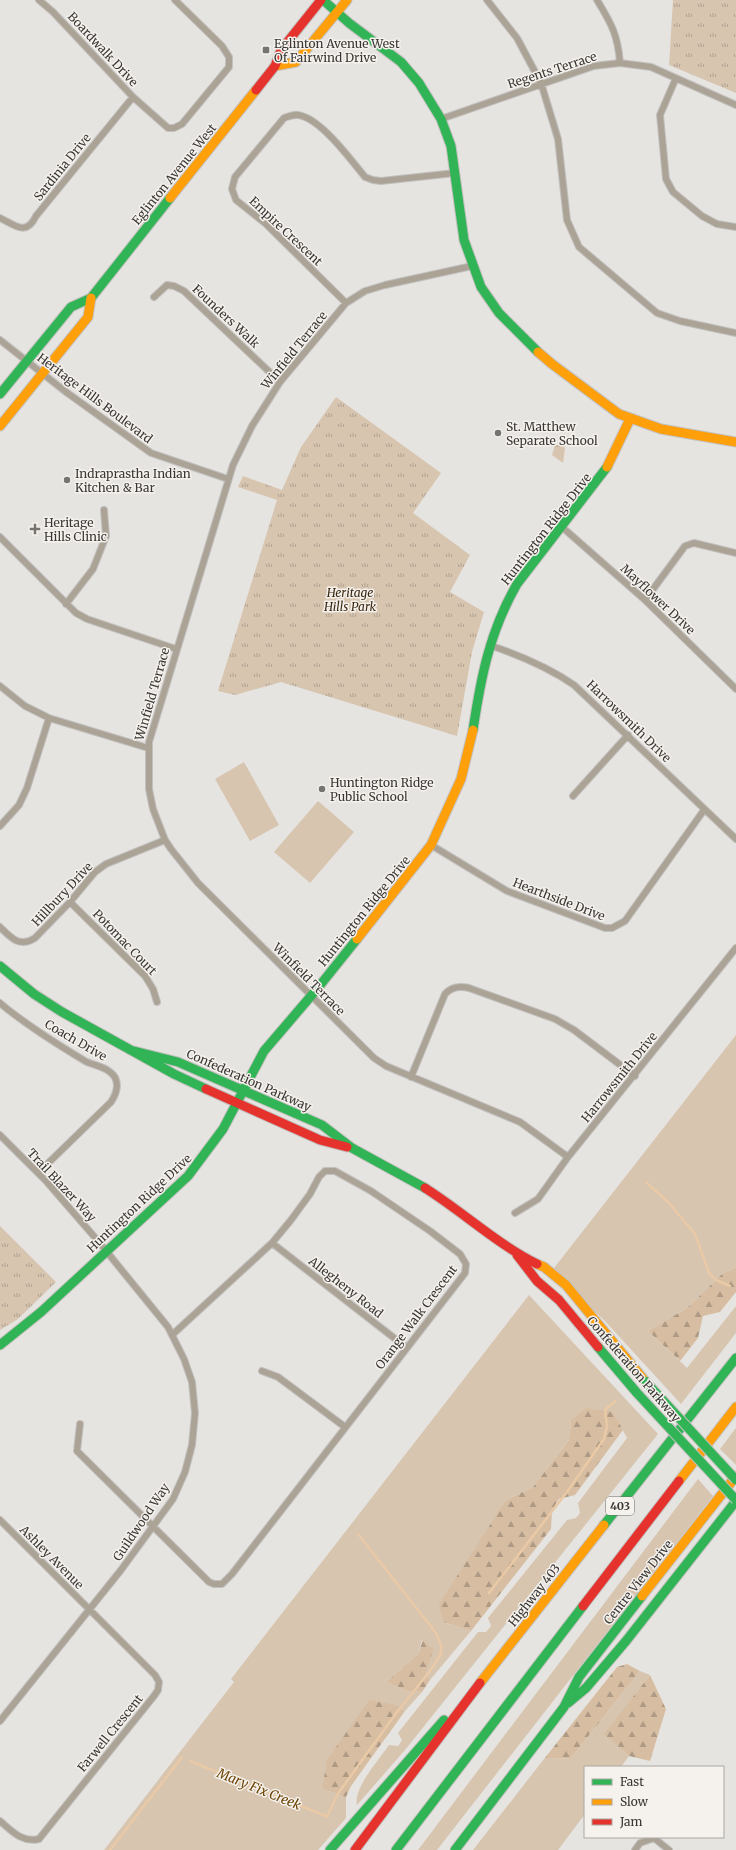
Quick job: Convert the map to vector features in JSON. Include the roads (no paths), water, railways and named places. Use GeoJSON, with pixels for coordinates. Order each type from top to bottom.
{"type":"FeatureCollection","features":[{"type":"Feature","properties":{"kind":"main road"},"geometry":{"type":"LineString","coordinates":[[322,0],[405,66],[419,83],[441,119],[451,146],[464,240],[472,266],[481,287],[499,313],[521,336],[552,364],[610,409],[630,419],[664,428],[736,442]]}},
{"type":"Feature","properties":{"kind":"main road","name":"Eglinton Avenue West"},"geometry":{"type":"LineString","coordinates":[[0,394],[71,307],[91,298],[275,66],[281,50],[322,0]]}},
{"type":"Feature","properties":{"kind":"main road"},"geometry":{"type":"LineString","coordinates":[[275,66],[296,62],[347,0]]}},
{"type":"Feature","properties":{"kind":"main road","name":"Eglinton Avenue West"},"geometry":{"type":"LineString","coordinates":[[0,426],[88,317],[91,298]]}},
{"type":"Feature","properties":{"kind":"main road","name":"Huntington Ridge Drive"},"geometry":{"type":"LineString","coordinates":[[0,1345],[26,1326],[196,1168],[223,1129],[264,1051],[432,845],[461,779],[471,740],[478,695],[489,645],[496,625],[516,584],[594,488],[609,464],[630,419]]}},
{"type":"Feature","properties":{"kind":"main road","name":"Confederation Parkway"},"geometry":{"type":"LineString","coordinates":[[0,966],[34,994],[62,1012],[174,1074],[320,1140],[352,1148]]}},
{"type":"Feature","properties":{"kind":"main road","name":"Confederation Parkway"},"geometry":{"type":"LineString","coordinates":[[130,1050],[178,1062],[322,1125],[352,1148],[412,1180],[448,1202],[515,1253],[544,1267],[566,1285],[645,1381],[736,1480]]}},
{"type":"Feature","properties":{"kind":"main road","name":"Confederation Parkway"},"geometry":{"type":"LineString","coordinates":[[515,1253],[537,1281],[559,1300],[637,1393],[736,1501]]}},
{"type":"Feature","properties":{"kind":"main road","name":"Highway 403"},"geometry":{"type":"LineString","coordinates":[[354,1850],[503,1653],[736,1358]]}},
{"type":"Feature","properties":{"kind":"main road","name":"403"},"geometry":{"type":"LineString","coordinates":[[396,1850],[736,1407]]}},
{"type":"Feature","properties":{"kind":"main road","name":"Centre View Drive"},"geometry":{"type":"LineString","coordinates":[[455,1850],[564,1707],[579,1677],[736,1476]]}},
{"type":"Feature","properties":{"kind":"main road","name":"Centre View Drive"},"geometry":{"type":"LineString","coordinates":[[564,1707],[586,1688],[626,1641],[736,1501]]}},
{"type":"Feature","properties":{"kind":"main road"},"geometry":{"type":"LineString","coordinates":[[330,1850],[503,1653]]}},
{"type":"Feature","properties":{"kind":"main road"},"geometry":{"type":"LineString","coordinates":[[404,1850],[414,1827]]}},
{"type":"Feature","properties":{"kind":"street","name":"Boardwalk Drive"},"geometry":{"type":"LineString","coordinates":[[39,0],[53,12],[133,97],[168,128],[174,128],[182,124],[229,68],[229,57],[222,46],[175,0]]}},
{"type":"Feature","properties":{"kind":"street"},"geometry":{"type":"LineString","coordinates":[[487,0],[517,38],[541,83],[558,139],[567,220],[579,247],[657,312],[680,321],[736,333]]}},
{"type":"Feature","properties":{"kind":"street"},"geometry":{"type":"LineString","coordinates":[[597,0],[613,26],[619,48],[620,63]]}},
{"type":"Feature","properties":{"kind":"street","name":"Regents Terrace"},"geometry":{"type":"LineString","coordinates":[[441,119],[541,83],[594,66],[620,63],[652,67],[736,105]]}},
{"type":"Feature","properties":{"kind":"street"},"geometry":{"type":"LineString","coordinates":[[676,78],[660,114],[666,179],[673,192],[702,216],[717,224],[736,227]]}},
{"type":"Feature","properties":{"kind":"street","name":"Sardinia Drive"},"geometry":{"type":"LineString","coordinates":[[0,218],[19,228],[31,226],[36,216],[133,97]]}},
{"type":"Feature","properties":{"kind":"street","name":"Empire Crescent"},"geometry":{"type":"LineString","coordinates":[[346,303],[266,224],[236,200],[232,189],[235,177],[284,118],[292,115],[301,115],[310,119],[330,136],[365,177],[373,180],[381,181],[455,173]]}},
{"type":"Feature","properties":{"kind":"street","name":"Winfield Terrace"},"geometry":{"type":"LineString","coordinates":[[472,266],[385,285],[365,291],[346,303],[280,382],[252,426],[233,465],[228,479],[176,649],[148,748],[149,789],[154,809],[165,840],[198,883],[374,1058],[386,1066],[411,1077],[520,1122],[568,1157]]}},
{"type":"Feature","properties":{"kind":"street","name":"Founders Walk"},"geometry":{"type":"LineString","coordinates":[[154,297],[167,285],[174,286],[184,291],[280,382]]}},
{"type":"Feature","properties":{"kind":"street","name":"Heritage Hills Boulevard"},"geometry":{"type":"LineString","coordinates":[[0,340],[66,392],[151,453],[228,479]]}},
{"type":"Feature","properties":{"kind":"street"},"geometry":{"type":"LineString","coordinates":[[66,604],[93,569],[106,536],[104,510]]}},
{"type":"Feature","properties":{"kind":"street","name":"Mayflower Drive"},"geometry":{"type":"LineString","coordinates":[[562,527],[645,600],[736,689]]}},
{"type":"Feature","properties":{"kind":"street"},"geometry":{"type":"LineString","coordinates":[[0,537],[76,613],[87,619],[176,649]]}},
{"type":"Feature","properties":{"kind":"street"},"geometry":{"type":"LineString","coordinates":[[645,600],[685,546],[694,543],[736,553]]}},
{"type":"Feature","properties":{"kind":"street","name":"Harrowsmith Drive"},"geometry":{"type":"LineString","coordinates":[[489,645],[558,674],[586,695],[704,810],[736,839]]}},
{"type":"Feature","properties":{"kind":"street"},"geometry":{"type":"LineString","coordinates":[[0,686],[25,706],[49,718],[148,748]]}},
{"type":"Feature","properties":{"kind":"street"},"geometry":{"type":"LineString","coordinates":[[0,826],[19,805],[27,788],[49,718]]}},
{"type":"Feature","properties":{"kind":"street"},"geometry":{"type":"LineString","coordinates":[[573,796],[628,735]]}},
{"type":"Feature","properties":{"kind":"street","name":"Hearthside Drive"},"geometry":{"type":"LineString","coordinates":[[432,845],[506,891],[605,928],[612,928],[625,921],[704,810]]}},
{"type":"Feature","properties":{"kind":"street","name":"Hillbury Drive"},"geometry":{"type":"LineString","coordinates":[[0,927],[12,940],[29,942],[35,938],[70,902],[96,872],[106,864],[165,840]]}},
{"type":"Feature","properties":{"kind":"street","name":"Potomac Court"},"geometry":{"type":"LineString","coordinates":[[70,902],[145,976],[153,989],[157,1002]]}},
{"type":"Feature","properties":{"kind":"street","name":"Harrowsmith Drive"},"geometry":{"type":"LineString","coordinates":[[515,1213],[538,1199],[568,1157],[635,1076],[736,948]]}},
{"type":"Feature","properties":{"kind":"street"},"geometry":{"type":"LineString","coordinates":[[411,1077],[445,994],[450,989],[460,987],[469,988],[555,1019],[574,1030],[635,1076]]}},
{"type":"Feature","properties":{"kind":"street","name":"Coach Drive"},"geometry":{"type":"LineString","coordinates":[[0,1003],[54,1042],[86,1062],[111,1072],[117,1082],[117,1093],[111,1102],[38,1174]]}},
{"type":"Feature","properties":{"kind":"street","name":"Trail Blazer Way"},"geometry":{"type":"LineString","coordinates":[[0,1135],[38,1174],[98,1241],[105,1251]]}},
{"type":"Feature","properties":{"kind":"street","name":"Orange Walk Crescent"},"geometry":{"type":"LineString","coordinates":[[153,1526],[209,1582],[214,1584],[222,1584],[232,1574],[344,1427],[465,1273],[466,1264],[460,1254],[430,1231],[371,1191],[335,1171],[325,1171],[319,1177],[310,1194],[272,1243],[172,1335]]}},
{"type":"Feature","properties":{"kind":"street","name":"Allegheny Road"},"geometry":{"type":"LineString","coordinates":[[272,1243],[407,1348]]}},
{"type":"Feature","properties":{"kind":"street","name":"Guildwood Way"},"geometry":{"type":"LineString","coordinates":[[0,1721],[121,1570],[173,1499],[185,1472],[192,1445],[195,1412],[192,1382],[184,1359],[168,1326],[105,1251]]}},
{"type":"Feature","properties":{"kind":"street"},"geometry":{"type":"LineString","coordinates":[[262,1371],[278,1377],[344,1427]]}},
{"type":"Feature","properties":{"kind":"street"},"geometry":{"type":"LineString","coordinates":[[80,1424],[77,1450],[153,1526]]}},
{"type":"Feature","properties":{"kind":"street","name":"Ashley Avenue"},"geometry":{"type":"LineString","coordinates":[[0,1520],[89,1609]]}},
{"type":"Feature","properties":{"kind":"street","name":"Farwell Crescent"},"geometry":{"type":"LineString","coordinates":[[0,1821],[20,1838],[27,1840],[39,1839],[158,1690],[159,1682],[155,1675],[89,1609]]}},
{"type":"Feature","properties":{"kind":"street"},"geometry":{"type":"LineString","coordinates":[[635,1850],[640,1843],[654,1838],[669,1850]]}},
{"type":"Feature","properties":{"kind":"waterway"},"geometry":{"type":"LineString","coordinates":[[647,1183],[669,1203],[695,1234],[709,1273],[716,1280],[730,1286]]}},
{"type":"Feature","properties":{"kind":"waterway"},"geometry":{"type":"LineString","coordinates":[[489,1593],[567,1492],[604,1439],[607,1426],[605,1410],[615,1401]]}},
{"type":"Feature","properties":{"kind":"waterway"},"geometry":{"type":"LineString","coordinates":[[327,1817],[337,1795],[397,1712],[430,1671],[441,1654],[441,1645],[436,1633],[358,1534]]}},
{"type":"Feature","properties":{"kind":"waterway"},"geometry":{"type":"LineString","coordinates":[[110,1850],[182,1757]]}},
{"type":"Feature","properties":{"kind":"waterway","name":"Mary Fix Creek"},"geometry":{"type":"LineString","coordinates":[[190,1761],[328,1817]]}},
{"type":"Feature","properties":{"kind":"place","name":"Eglinton Avenue West Of Fairwind Drive"},"geometry":{"type":"Point","coordinates":[266,50]}},
{"type":"Feature","properties":{"kind":"place","name":"St. Matthew Separate School"},"geometry":{"type":"Point","coordinates":[498,433]}},
{"type":"Feature","properties":{"kind":"place","name":"Indraprastha Indian Kitchen & Bar"},"geometry":{"type":"Point","coordinates":[67,480]}},
{"type":"Feature","properties":{"kind":"place","name":"Heritage Hills Clinic"},"geometry":{"type":"Point","coordinates":[35,529]}},
{"type":"Feature","properties":{"kind":"place","name":"Huntington Ridge Public School"},"geometry":{"type":"Point","coordinates":[322,789]}},
{"type":"Feature","properties":{"kind":"park label","name":"Heritage Hills Park"},"geometry":{"type":"Point","coordinates":[350,599]}}]}
